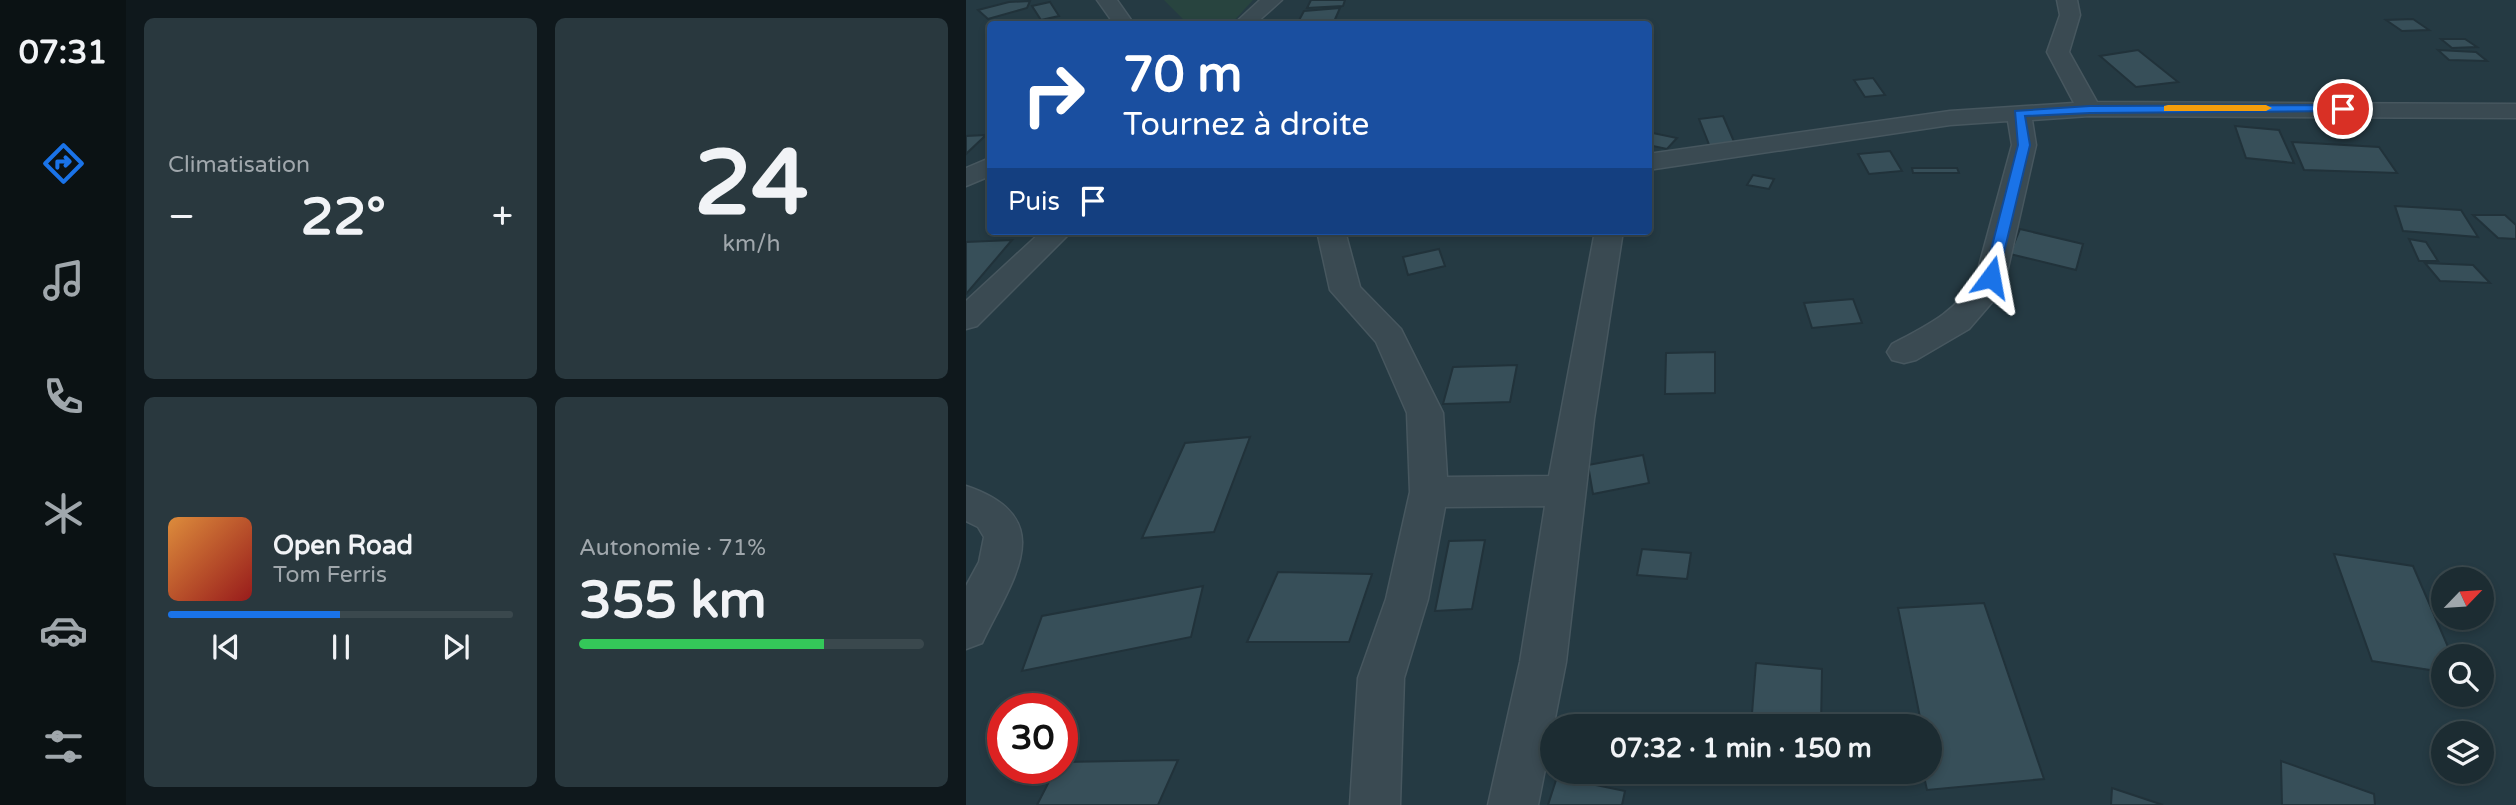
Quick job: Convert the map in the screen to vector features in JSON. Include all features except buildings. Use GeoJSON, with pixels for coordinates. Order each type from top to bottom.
{"type":"FeatureCollection","features":[{"type":"Feature","properties":{"kind":"street"},"geometry":{"type":"LineString","coordinates":[[1107,0],[1122,21]]}},
{"type":"Feature","properties":{"kind":"street"},"geometry":{"type":"LineString","coordinates":[[1248,21],[1272,0]]}},
{"type":"Feature","properties":{"kind":"street"},"geometry":{"type":"LineString","coordinates":[[2067,0],[2070,15],[2058,52],[2090,109]]}},
{"type":"Feature","properties":{"kind":"street"},"geometry":{"type":"LineString","coordinates":[[1652,161],[1858,130],[2090,109],[2516,111]]}},
{"type":"Feature","properties":{"kind":"street"},"geometry":{"type":"LineString","coordinates":[[1904,352],[1958,322],[1979,300],[1991,277],[2024,145],[2019,114]]}},
{"type":"Feature","properties":{"kind":"street"},"geometry":{"type":"LineString","coordinates":[[966,178],[987,168]]}},
{"type":"Feature","properties":{"kind":"street"},"geometry":{"type":"LineString","coordinates":[[966,319],[1054,235]]}},
{"type":"Feature","properties":{"kind":"street"},"geometry":{"type":"LineString","coordinates":[[1332,235],[1345,290],[1390,337],[1425,413],[1429,492],[1407,599],[1381,678],[1374,805]]}},
{"type":"Feature","properties":{"kind":"street"},"geometry":{"type":"LineString","coordinates":[[1514,805],[1542,662],[1594,304],[1608,235]]}},
{"type":"Feature","properties":{"kind":"street"},"geometry":{"type":"LineString","coordinates":[[1429,492],[1566,491]]}},
{"type":"Feature","properties":{"kind":"street"},"geometry":{"type":"LineString","coordinates":[[966,502],[992,516],[1004,535],[999,563],[966,629]]}},
{"type":"Feature","properties":{"kind":"green space"},"geometry":{"type":"Polygon","coordinates":[[[1164,0],[1253,0],[1234,21],[1185,21],[1164,0]]]}},
{"type":"Feature","properties":{"kind":"slow traffic"},"geometry":{"type":"LineString","coordinates":[[2168,108],[2266,108]]}},
{"type":"Feature","properties":{"kind":"route"},"geometry":{"type":"LineString","coordinates":[[1991,277],[2024,145],[2019,114],[2090,109],[2343,109]]}}]}
